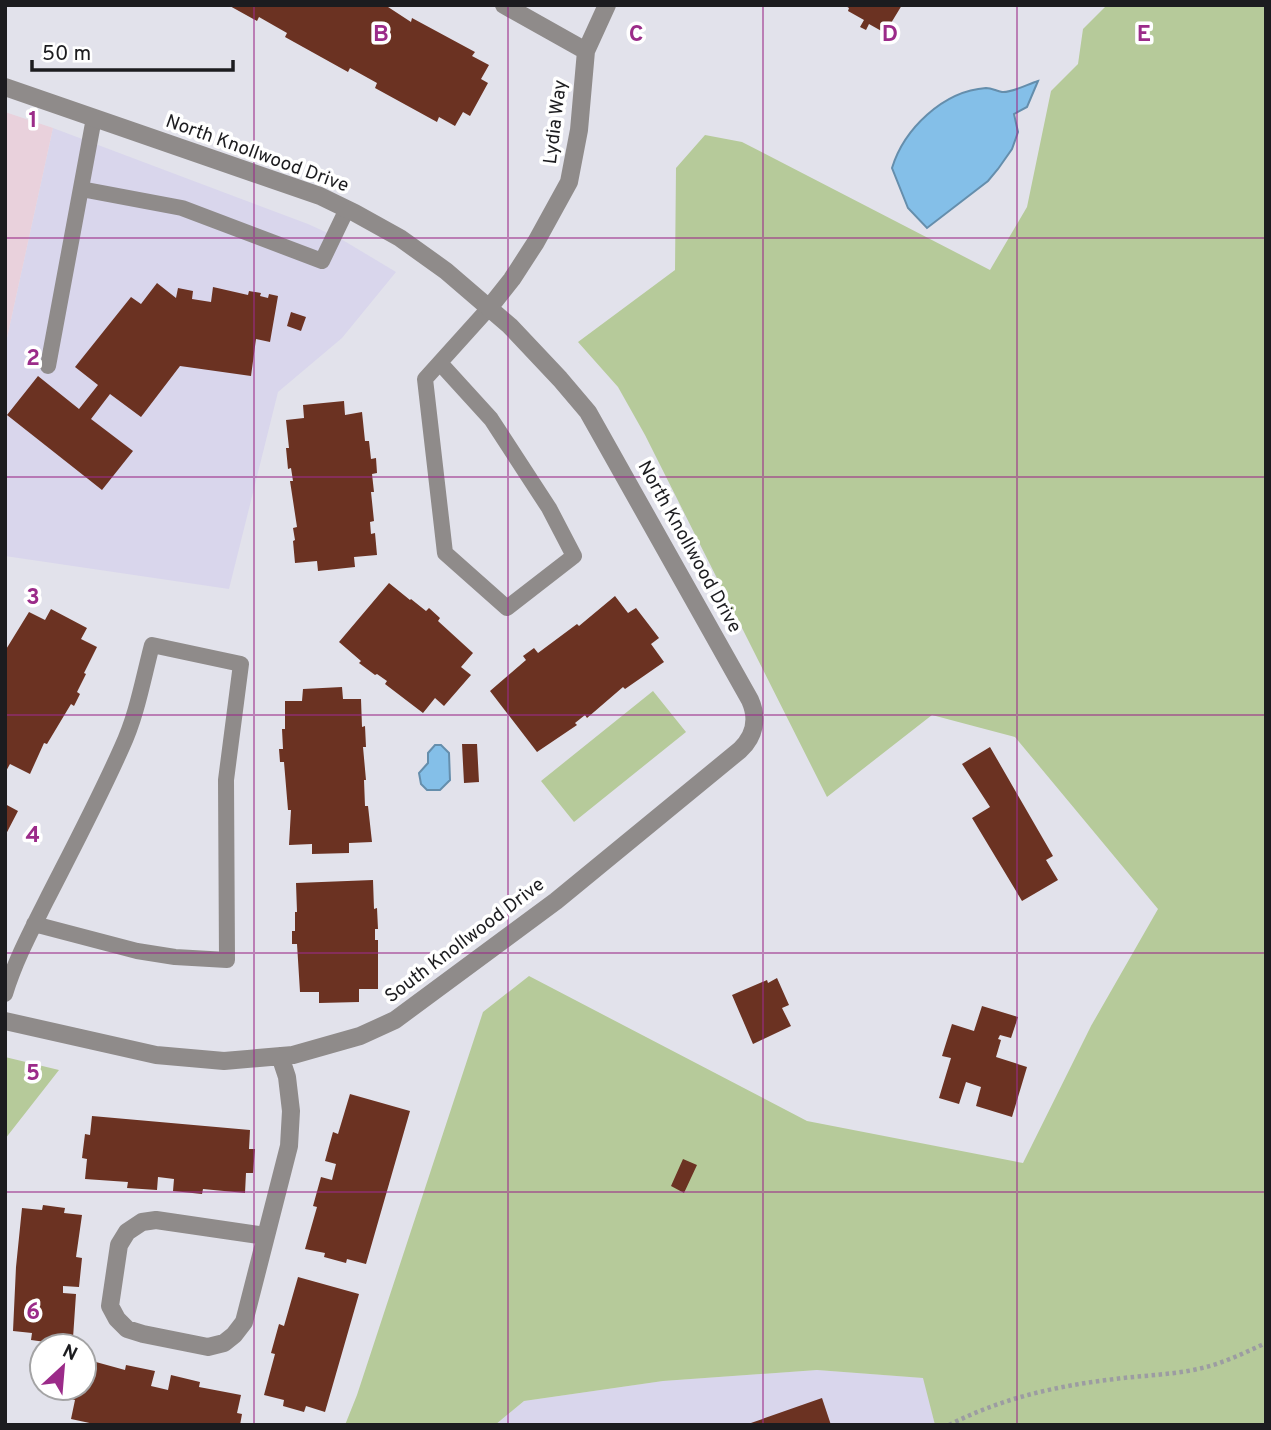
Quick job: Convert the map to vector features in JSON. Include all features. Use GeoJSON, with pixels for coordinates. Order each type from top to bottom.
{"type":"FeatureCollection","features":[{"type":"Feature","properties":{"kind":"street"},"geometry":{"type":"LineString","coordinates":[[504,5],[586,51]]}},
{"type":"Feature","properties":{"kind":"street","name":"Lydia Way"},"geometry":{"type":"LineString","coordinates":[[489,307],[530,251],[569,182],[579,130],[586,51],[607,5]]}},
{"type":"Feature","properties":{"kind":"street","name":"North Knollwood Drive"},"geometry":{"type":"LineString","coordinates":[[5,87],[272,177],[347,209],[411,245],[489,307],[541,357],[588,412],[750,700],[754,712]]}},
{"type":"Feature","properties":{"kind":"street","name":"South Knollwood Drive"},"geometry":{"type":"LineString","coordinates":[[5,1021],[136,1051],[185,1059],[224,1061],[280,1056],[322,1048],[360,1036],[395,1020],[556,901],[740,750],[752,733],[754,712]]}},
{"type":"Feature","properties":{"kind":"street"},"geometry":{"type":"LineString","coordinates":[[266,1236],[156,1220],[142,1222],[127,1232],[118,1245],[110,1306],[127,1329],[208,1347],[224,1343],[244,1322],[266,1236],[289,1146],[291,1111],[287,1077],[280,1056]]}},
{"type":"Feature","properties":{"kind":"lane"},"geometry":{"type":"LineString","coordinates":[[48,366],[94,118]]}},
{"type":"Feature","properties":{"kind":"lane"},"geometry":{"type":"LineString","coordinates":[[81,189],[182,208],[322,261],[347,209]]}},
{"type":"Feature","properties":{"kind":"lane"},"geometry":{"type":"LineString","coordinates":[[440,363],[491,419],[549,508],[574,556],[507,608],[445,553],[425,379],[489,307]]}},
{"type":"Feature","properties":{"kind":"lane"},"geometry":{"type":"LineString","coordinates":[[5,994],[19,954],[34,924],[123,746],[133,719],[152,645],[241,664],[226,780],[227,960],[137,951],[34,924]]}},
{"type":"Feature","properties":{"kind":"path"},"geometry":{"type":"LineString","coordinates":[[949,1425],[971,1414],[1036,1391],[1186,1372],[1225,1361],[1266,1343]]}},
{"type":"Feature","properties":{"kind":"shaded area"},"geometry":{"type":"Polygon","coordinates":[[[5,112],[53,128],[5,347],[5,112]]]}},
{"type":"Feature","properties":{"kind":"shaded area"},"geometry":{"type":"Polygon","coordinates":[[[53,128],[308,224],[341,239],[396,272],[342,338],[278,392],[229,589],[5,556],[5,347],[53,128]]]}},
{"type":"Feature","properties":{"kind":"shaded area"},"geometry":{"type":"Polygon","coordinates":[[[817,1370],[924,1378],[935,1425],[495,1425],[524,1401],[663,1381],[817,1370]]]}},
{"type":"Feature","properties":{"kind":"green space"},"geometry":{"type":"Polygon","coordinates":[[[1107,5],[1266,5],[1266,1425],[935,1425],[923,1378],[817,1370],[663,1381],[524,1401],[495,1425],[345,1425],[483,1012],[529,976],[807,1121],[1023,1163],[1091,1026],[1158,909],[1015,737],[932,715],[827,797],[645,435],[618,387],[578,342],[675,270],[676,168],[705,135],[742,142],[990,270],[1027,207],[1051,91],[1078,64],[1083,29],[1107,5]]]}},
{"type":"Feature","properties":{"kind":"green space"},"geometry":{"type":"Polygon","coordinates":[[[653,691],[686,732],[574,822],[541,781],[653,691]]]}},
{"type":"Feature","properties":{"kind":"green space"},"geometry":{"type":"Polygon","coordinates":[[[5,1057],[59,1070],[5,1139],[5,1057]]]}},
{"type":"Feature","properties":{"kind":"water"},"geometry":{"type":"Polygon","coordinates":[[[1038,81],[1027,107],[1014,114],[1018,132],[1012,149],[998,169],[988,181],[927,228],[908,208],[892,168],[906,139],[927,114],[955,96],[986,88],[1010,91],[1038,81]]]}},
{"type":"Feature","properties":{"kind":"water"},"geometry":{"type":"Polygon","coordinates":[[[435,745],[441,745],[449,753],[450,780],[440,790],[427,790],[421,784],[419,773],[428,763],[428,753],[435,745]]]}},
{"type":"Feature","properties":{"kind":"building"},"geometry":{"type":"Polygon","coordinates":[[[228,5],[385,5],[411,22],[412,18],[475,52],[472,56],[489,65],[481,79],[488,83],[470,116],[463,112],[455,126],[439,117],[437,122],[375,88],[377,83],[350,68],[348,72],[285,37],[287,33],[259,17],[257,21],[228,5]]]}},
{"type":"Feature","properties":{"kind":"building"},"geometry":{"type":"Polygon","coordinates":[[[844,5],[902,5],[885,33],[869,24],[866,30],[860,27],[864,20],[848,11],[849,8],[844,5]]]}},
{"type":"Feature","properties":{"kind":"building"},"geometry":{"type":"Polygon","coordinates":[[[157,283],[176,298],[178,288],[193,291],[192,299],[211,302],[213,287],[248,295],[249,291],[261,293],[260,296],[268,298],[269,294],[278,296],[270,342],[256,339],[251,376],[180,366],[141,417],[110,394],[91,419],[133,451],[102,490],[7,415],[38,376],[79,409],[98,385],[75,367],[131,297],[141,304],[157,283]]]}},
{"type":"Feature","properties":{"kind":"building"},"geometry":{"type":"Polygon","coordinates":[[[291,312],[306,317],[301,331],[287,326],[291,312]]]}},
{"type":"Feature","properties":{"kind":"building"},"geometry":{"type":"Polygon","coordinates":[[[344,401],[345,415],[362,412],[365,441],[369,441],[371,459],[376,458],[377,473],[372,474],[374,492],[371,492],[374,521],[370,522],[371,534],[375,533],[377,555],[354,557],[355,567],[318,571],[317,561],[295,563],[293,528],[297,527],[290,481],[293,481],[291,468],[288,469],[286,420],[304,418],[303,405],[344,401]]]}},
{"type":"Feature","properties":{"kind":"building"},"geometry":{"type":"Polygon","coordinates":[[[389,583],[426,611],[429,608],[440,618],[438,621],[473,653],[461,667],[471,675],[444,706],[435,698],[423,713],[385,684],[387,681],[359,663],[361,661],[339,642],[389,583]]]}},
{"type":"Feature","properties":{"kind":"building"},"geometry":{"type":"Polygon","coordinates":[[[615,596],[628,613],[636,608],[659,638],[651,644],[664,662],[625,689],[623,687],[587,718],[585,715],[575,723],[577,725],[537,752],[490,691],[526,660],[523,656],[534,648],[538,653],[577,624],[579,626],[615,596]]]}},
{"type":"Feature","properties":{"kind":"building"},"geometry":{"type":"Polygon","coordinates":[[[51,609],[87,628],[81,639],[97,647],[84,673],[86,674],[77,692],[80,694],[74,706],[71,704],[47,744],[44,743],[30,774],[10,764],[5,773],[5,651],[29,612],[45,620],[51,609]]]}},
{"type":"Feature","properties":{"kind":"building"},"geometry":{"type":"Polygon","coordinates":[[[342,687],[343,699],[361,699],[366,747],[363,747],[365,806],[368,806],[372,842],[349,843],[349,853],[312,854],[312,844],[289,845],[291,810],[288,810],[284,762],[280,762],[279,749],[283,749],[285,701],[302,701],[303,689],[342,687]]]}},
{"type":"Feature","properties":{"kind":"building"},"geometry":{"type":"Polygon","coordinates":[[[462,744],[477,744],[479,782],[464,783],[462,744]]]}},
{"type":"Feature","properties":{"kind":"building"},"geometry":{"type":"Polygon","coordinates":[[[990,747],[1053,856],[1046,860],[1058,880],[1022,901],[972,818],[990,807],[962,764],[990,747]]]}},
{"type":"Feature","properties":{"kind":"building"},"geometry":{"type":"Polygon","coordinates":[[[5,804],[18,811],[5,836],[5,804]]]}},
{"type":"Feature","properties":{"kind":"building"},"geometry":{"type":"Polygon","coordinates":[[[373,880],[378,929],[375,929],[375,940],[378,940],[378,989],[359,989],[359,1002],[319,1003],[319,992],[300,992],[297,944],[292,944],[297,912],[296,883],[373,880]]]}},
{"type":"Feature","properties":{"kind":"building"},"geometry":{"type":"Polygon","coordinates":[[[777,978],[789,1005],[782,1008],[791,1026],[753,1044],[732,995],[777,978]]]}},
{"type":"Feature","properties":{"kind":"building"},"geometry":{"type":"Polygon","coordinates":[[[982,1006],[1018,1017],[1011,1038],[1000,1035],[996,1057],[1027,1067],[1012,1117],[976,1106],[981,1087],[966,1082],[959,1104],[939,1098],[951,1058],[942,1056],[952,1024],[974,1031],[982,1006]]]}},
{"type":"Feature","properties":{"kind":"building"},"geometry":{"type":"Polygon","coordinates":[[[350,1094],[410,1111],[366,1264],[347,1259],[346,1263],[324,1257],[325,1253],[305,1249],[317,1207],[313,1206],[321,1177],[332,1180],[336,1164],[325,1161],[333,1132],[338,1134],[350,1094]]]}},
{"type":"Feature","properties":{"kind":"building"},"geometry":{"type":"Polygon","coordinates":[[[92,1116],[250,1130],[249,1149],[255,1149],[253,1173],[246,1173],[245,1193],[203,1189],[202,1194],[173,1191],[174,1179],[158,1177],[157,1190],[127,1188],[128,1182],[85,1179],[87,1159],[82,1158],[85,1134],[90,1135],[92,1116]]]}},
{"type":"Feature","properties":{"kind":"building"},"geometry":{"type":"Polygon","coordinates":[[[683,1159],[697,1165],[684,1193],[671,1186],[683,1159]]]}},
{"type":"Feature","properties":{"kind":"building"},"geometry":{"type":"Polygon","coordinates":[[[43,1205],[65,1208],[64,1213],[82,1215],[76,1257],[82,1258],[79,1287],[63,1286],[63,1293],[76,1294],[73,1332],[13,1331],[22,1208],[42,1210],[43,1205]]]}},
{"type":"Feature","properties":{"kind":"building"},"geometry":{"type":"Polygon","coordinates":[[[298,1277],[359,1294],[325,1412],[306,1406],[304,1412],[283,1406],[284,1400],[264,1395],[275,1354],[271,1353],[279,1324],[284,1326],[298,1277]]]}},
{"type":"Feature","properties":{"kind":"building"},"geometry":{"type":"Polygon","coordinates":[[[98,1363],[125,1370],[126,1365],[155,1371],[151,1386],[168,1390],[171,1375],[200,1382],[199,1387],[241,1395],[237,1413],[242,1414],[240,1425],[99,1425],[71,1419],[75,1402],[98,1402],[98,1363]]]}},
{"type":"Feature","properties":{"kind":"building"},"geometry":{"type":"Polygon","coordinates":[[[822,1398],[831,1425],[748,1425],[748,1424],[822,1398]]]}}]}
